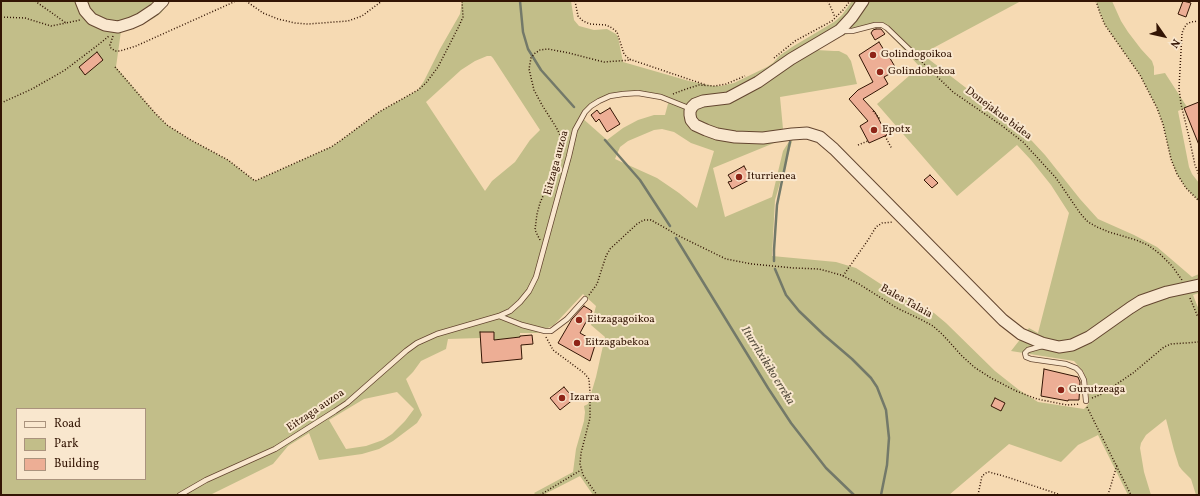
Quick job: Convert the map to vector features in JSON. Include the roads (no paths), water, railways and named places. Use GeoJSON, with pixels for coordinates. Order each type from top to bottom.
{"type":"FeatureCollection","features":[{"type":"Feature","properties":{"kind":"street"},"geometry":{"type":"LineString","coordinates":[[81,1],[84,11],[89,16],[101,24],[117,29],[140,19],[163,1]]}},
{"type":"Feature","properties":{"kind":"street"},"geometry":{"type":"LineString","coordinates":[[863,1],[852,17],[840,30],[796,56],[741,92],[725,99],[697,103],[691,109],[690,118],[695,125],[721,135],[770,138],[806,133],[820,137],[834,149],[1010,327],[1024,336],[1050,345],[1062,347],[1076,344],[1089,337],[1138,303],[1158,294],[1199,285]]}},
{"type":"Feature","properties":{"kind":"lane"},"geometry":{"type":"LineString","coordinates":[[840,30],[852,31],[882,24],[917,57]]}},
{"type":"Feature","properties":{"kind":"lane","name":"Eitzaga auzoa"},"geometry":{"type":"LineString","coordinates":[[180,495],[206,480],[275,449],[335,411],[417,343],[437,334],[499,316],[515,307],[529,291],[536,277],[575,130],[585,112],[591,106],[610,96],[643,93],[665,98],[691,109]]}},
{"type":"Feature","properties":{"kind":"lane"},"geometry":{"type":"LineString","coordinates":[[499,316],[522,325],[545,331],[551,330],[564,322],[585,299]]}},
{"type":"Feature","properties":{"kind":"lane"},"geometry":{"type":"LineString","coordinates":[[1050,345],[1030,349],[1025,353],[1026,357],[1066,364],[1076,368],[1084,380],[1086,402]]}},
{"type":"Feature","properties":{"kind":"waterway","name":"Iturritxikiko erreka"},"geometry":{"type":"LineString","coordinates":[[520,1],[523,32],[528,49],[541,70],[574,107]]}},
{"type":"Feature","properties":{"kind":"waterway","name":"Iturritxikiko erreka"},"geometry":{"type":"LineString","coordinates":[[605,140],[640,180],[670,226]]}},
{"type":"Feature","properties":{"kind":"waterway"},"geometry":{"type":"LineString","coordinates":[[774,261],[777,205],[790,142]]}},
{"type":"Feature","properties":{"kind":"waterway","name":"Iturritxikiko erreka"},"geometry":{"type":"LineString","coordinates":[[676,238],[791,423],[826,468],[854,495]]}},
{"type":"Feature","properties":{"kind":"waterway"},"geometry":{"type":"LineString","coordinates":[[775,269],[786,295],[799,311],[852,359],[871,378],[877,387],[886,410],[889,438],[887,465],[881,495]]}},
{"type":"Feature","properties":{"kind":"place","name":"Golindogoikoa"},"geometry":{"type":"Point","coordinates":[873,55]}},
{"type":"Feature","properties":{"kind":"place","name":"Golindobekoa"},"geometry":{"type":"Point","coordinates":[880,72]}},
{"type":"Feature","properties":{"kind":"place","name":"Epotx"},"geometry":{"type":"Point","coordinates":[874,130]}},
{"type":"Feature","properties":{"kind":"place","name":"Iturrienea"},"geometry":{"type":"Point","coordinates":[739,177]}},
{"type":"Feature","properties":{"kind":"place","name":"Eitzagagoikoa"},"geometry":{"type":"Point","coordinates":[579,320]}},
{"type":"Feature","properties":{"kind":"place","name":"Eitzagabekoa"},"geometry":{"type":"Point","coordinates":[577,343]}},
{"type":"Feature","properties":{"kind":"place","name":"Gurutzeaga"},"geometry":{"type":"Point","coordinates":[1061,390]}},
{"type":"Feature","properties":{"kind":"place","name":"Izarra"},"geometry":{"type":"Point","coordinates":[562,398]}}]}
